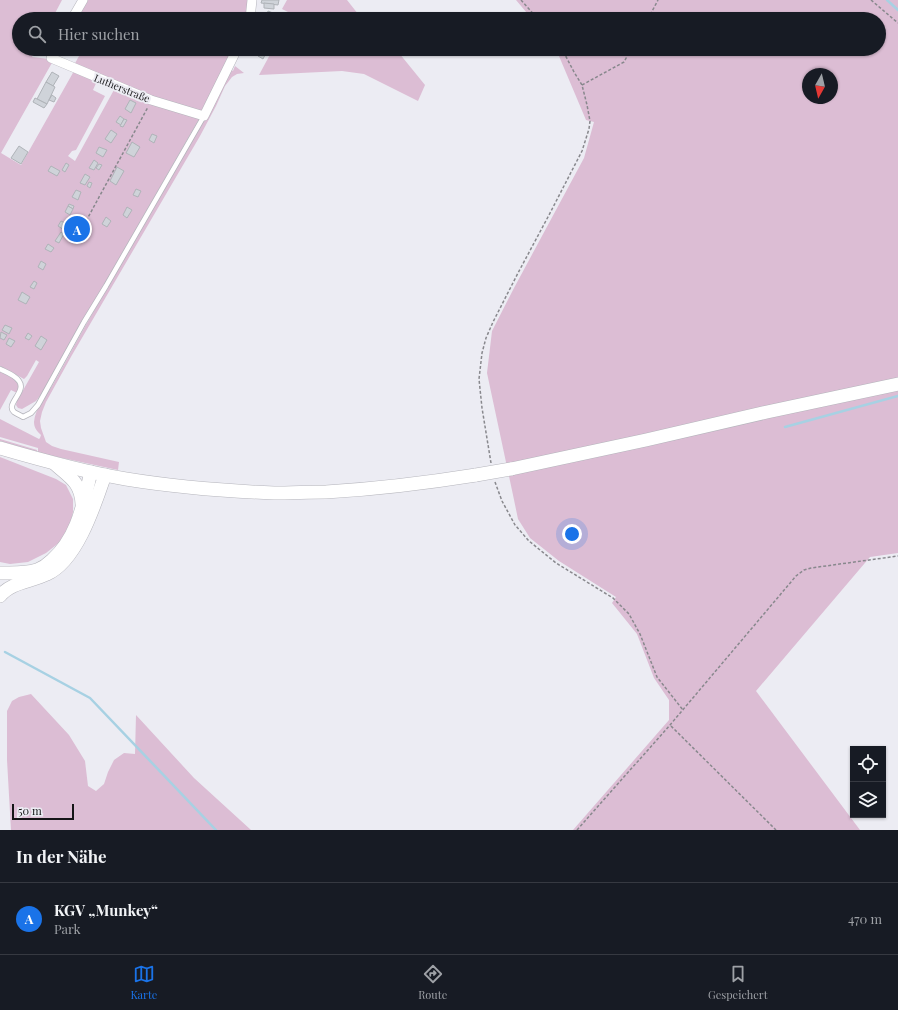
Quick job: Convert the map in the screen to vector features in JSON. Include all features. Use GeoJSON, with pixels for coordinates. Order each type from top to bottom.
{"type":"FeatureCollection","features":[{"type":"Feature","properties":{"kind":"main road"},"geometry":{"type":"LineString","coordinates":[[0,448],[53,463],[105,475],[178,486],[275,493],[351,490],[406,485],[511,469],[898,384]]}},
{"type":"Feature","properties":{"kind":"main road"},"geometry":{"type":"LineString","coordinates":[[53,463],[76,483],[80,490],[82,509]]}},
{"type":"Feature","properties":{"kind":"main road"},"geometry":{"type":"LineString","coordinates":[[0,573],[22,573],[38,570],[58,555],[70,539],[76,526],[82,509],[91,472]]}},
{"type":"Feature","properties":{"kind":"main road"},"geometry":{"type":"LineString","coordinates":[[0,596],[3,592],[14,585],[48,574],[59,566],[68,556],[84,531],[105,475]]}},
{"type":"Feature","properties":{"kind":"main road"},"geometry":{"type":"LineString","coordinates":[[0,585],[14,585]]}},
{"type":"Feature","properties":{"kind":"street"},"geometry":{"type":"LineString","coordinates":[[76,12],[83,0]]}},
{"type":"Feature","properties":{"kind":"street"},"geometry":{"type":"LineString","coordinates":[[251,12],[252,0]]}},
{"type":"Feature","properties":{"kind":"street","name":"Lutherstraße"},"geometry":{"type":"LineString","coordinates":[[52,56],[51,58],[151,100],[204,116]]}},
{"type":"Feature","properties":{"kind":"street"},"geometry":{"type":"LineString","coordinates":[[204,116],[234,56]]}},
{"type":"Feature","properties":{"kind":"lane"},"geometry":{"type":"LineString","coordinates":[[0,369],[15,377],[21,385],[12,405],[14,412],[23,417],[31,413],[38,405],[84,322],[204,116]]}},
{"type":"Feature","properties":{"kind":"path"},"geometry":{"type":"LineString","coordinates":[[521,0],[532,12]]}},
{"type":"Feature","properties":{"kind":"path"},"geometry":{"type":"LineString","coordinates":[[652,12],[658,0]]}},
{"type":"Feature","properties":{"kind":"path"},"geometry":{"type":"LineString","coordinates":[[871,0],[885,12]]}},
{"type":"Feature","properties":{"kind":"path"},"geometry":{"type":"LineString","coordinates":[[886,13],[898,23]]}},
{"type":"Feature","properties":{"kind":"path"},"geometry":{"type":"LineString","coordinates":[[482,408],[479,379],[482,353],[486,338],[518,273],[572,171],[587,138],[590,121],[582,85],[566,56]]}},
{"type":"Feature","properties":{"kind":"path"},"geometry":{"type":"LineString","coordinates":[[582,85],[624,62],[627,56]]}},
{"type":"Feature","properties":{"kind":"path"},"geometry":{"type":"LineString","coordinates":[[80,234],[151,100]]}},
{"type":"Feature","properties":{"kind":"path"},"geometry":{"type":"LineString","coordinates":[[515,525],[529,541],[556,563],[613,598],[630,614],[658,677],[683,710]]}},
{"type":"Feature","properties":{"kind":"path"},"geometry":{"type":"LineString","coordinates":[[578,830],[683,710],[796,576],[804,570],[811,568],[898,556]]}},
{"type":"Feature","properties":{"kind":"path"},"geometry":{"type":"LineString","coordinates":[[670,725],[776,830]]}},
{"type":"Feature","properties":{"kind":"shaded area"},"geometry":{"type":"Polygon","coordinates":[[[0,0],[62,0],[56,12],[12,12],[12,56],[32,56],[53,61],[1,153],[21,165],[74,71],[97,81],[93,90],[105,96],[76,150],[72,151],[68,156],[75,161],[115,88],[199,119],[43,392],[36,401],[22,409],[18,408],[16,405],[39,362],[36,360],[24,379],[0,366],[0,0]]]}},
{"type":"Feature","properties":{"kind":"shaded area"},"geometry":{"type":"Polygon","coordinates":[[[84,0],[250,0],[248,12],[78,12],[84,0]]]}},
{"type":"Feature","properties":{"kind":"shaded area"},"geometry":{"type":"Polygon","coordinates":[[[287,0],[347,0],[356,12],[288,12],[282,9],[287,0]]]}},
{"type":"Feature","properties":{"kind":"shaded area"},"geometry":{"type":"Polygon","coordinates":[[[516,0],[898,0],[898,553],[870,557],[756,691],[860,830],[573,830],[669,720],[669,700],[654,678],[637,634],[612,603],[616,597],[559,561],[530,538],[518,519],[487,373],[492,331],[584,158],[594,122],[586,120],[559,56],[886,56],[886,12],[526,12],[516,0]]]}},
{"type":"Feature","properties":{"kind":"shaded area"},"geometry":{"type":"Polygon","coordinates":[[[79,56],[231,56],[204,110],[199,111],[152,98],[74,65],[79,56]]]}},
{"type":"Feature","properties":{"kind":"shaded area"},"geometry":{"type":"Polygon","coordinates":[[[269,56],[401,56],[425,85],[418,101],[364,74],[342,71],[259,75],[269,56]]]}},
{"type":"Feature","properties":{"kind":"shaded area"},"geometry":{"type":"Polygon","coordinates":[[[235,66],[244,73],[237,74],[232,77],[225,86],[200,136],[72,355],[42,412],[40,421],[46,442],[61,449],[119,462],[118,470],[38,453],[38,448],[0,437],[0,419],[39,439],[40,438],[41,435],[35,428],[34,422],[38,408],[105,292],[229,68],[233,71],[235,66]]]}},
{"type":"Feature","properties":{"kind":"shaded area"},"geometry":{"type":"Polygon","coordinates":[[[0,370],[17,382],[18,389],[17,393],[11,390],[0,410],[0,370]]]}},
{"type":"Feature","properties":{"kind":"shaded area"},"geometry":{"type":"Polygon","coordinates":[[[0,439],[37,450],[37,452],[0,441],[0,439]]]}},
{"type":"Feature","properties":{"kind":"shaded area"},"geometry":{"type":"Polygon","coordinates":[[[0,457],[56,479],[66,485],[73,499],[73,512],[70,526],[60,542],[46,553],[28,562],[10,564],[0,562],[0,457]]]}},
{"type":"Feature","properties":{"kind":"shaded area"},"geometry":{"type":"Polygon","coordinates":[[[31,694],[69,735],[85,761],[88,786],[96,791],[104,784],[114,760],[124,753],[135,754],[136,715],[194,778],[251,830],[11,830],[7,760],[7,711],[12,701],[19,697],[31,694]]]}},
{"type":"Feature","properties":{"kind":"building"},"geometry":{"type":"Polygon","coordinates":[[[262,0],[279,0],[278,5],[261,3],[262,0]]]}},
{"type":"Feature","properties":{"kind":"building"},"geometry":{"type":"Polygon","coordinates":[[[264,3],[274,4],[274,9],[264,8],[264,3]]]}},
{"type":"Feature","properties":{"kind":"building"},"geometry":{"type":"Polygon","coordinates":[[[52,72],[59,76],[53,86],[46,82],[52,72]]]}},
{"type":"Feature","properties":{"kind":"building"},"geometry":{"type":"Polygon","coordinates":[[[46,82],[55,87],[47,104],[37,99],[46,82]]]}},
{"type":"Feature","properties":{"kind":"building"},"geometry":{"type":"Polygon","coordinates":[[[52,95],[56,98],[54,102],[49,100],[52,95]]]}},
{"type":"Feature","properties":{"kind":"building"},"geometry":{"type":"Polygon","coordinates":[[[35,98],[47,104],[44,108],[33,102],[35,98]]]}},
{"type":"Feature","properties":{"kind":"building"},"geometry":{"type":"Polygon","coordinates":[[[130,100],[136,103],[131,113],[125,109],[130,100]]]}},
{"type":"Feature","properties":{"kind":"building"},"geometry":{"type":"Polygon","coordinates":[[[120,116],[124,119],[121,125],[116,122],[120,116]]]}},
{"type":"Feature","properties":{"kind":"building"},"geometry":{"type":"Polygon","coordinates":[[[124,119],[127,120],[123,127],[120,126],[124,119]]]}},
{"type":"Feature","properties":{"kind":"building"},"geometry":{"type":"Polygon","coordinates":[[[111,130],[117,134],[111,143],[105,139],[111,130]]]}},
{"type":"Feature","properties":{"kind":"building"},"geometry":{"type":"Polygon","coordinates":[[[152,134],[157,136],[154,143],[149,140],[152,134]]]}},
{"type":"Feature","properties":{"kind":"building"},"geometry":{"type":"Polygon","coordinates":[[[132,142],[140,147],[134,157],[126,153],[132,142]]]}},
{"type":"Feature","properties":{"kind":"building"},"geometry":{"type":"Polygon","coordinates":[[[19,146],[28,152],[21,164],[11,158],[19,146]]]}},
{"type":"Feature","properties":{"kind":"building"},"geometry":{"type":"Polygon","coordinates":[[[99,147],[107,150],[103,157],[96,153],[99,147]]]}},
{"type":"Feature","properties":{"kind":"building"},"geometry":{"type":"Polygon","coordinates":[[[94,160],[98,163],[94,170],[89,168],[94,160]]]}},
{"type":"Feature","properties":{"kind":"building"},"geometry":{"type":"Polygon","coordinates":[[[66,163],[69,165],[65,172],[62,170],[66,163]]]}},
{"type":"Feature","properties":{"kind":"building"},"geometry":{"type":"Polygon","coordinates":[[[99,164],[102,165],[99,170],[96,168],[99,164]]]}},
{"type":"Feature","properties":{"kind":"building"},"geometry":{"type":"Polygon","coordinates":[[[51,166],[60,171],[57,176],[48,171],[51,166]]]}},
{"type":"Feature","properties":{"kind":"building"},"geometry":{"type":"Polygon","coordinates":[[[117,167],[124,171],[116,185],[110,181],[117,167]]]}},
{"type":"Feature","properties":{"kind":"building"},"geometry":{"type":"Polygon","coordinates":[[[85,174],[90,177],[85,185],[80,183],[85,174]]]}},
{"type":"Feature","properties":{"kind":"building"},"geometry":{"type":"Polygon","coordinates":[[[89,182],[92,183],[90,188],[87,186],[89,182]]]}},
{"type":"Feature","properties":{"kind":"building"},"geometry":{"type":"Polygon","coordinates":[[[136,189],[141,191],[138,197],[133,195],[136,189]]]}},
{"type":"Feature","properties":{"kind":"building"},"geometry":{"type":"Polygon","coordinates":[[[76,190],[81,192],[78,200],[72,197],[76,190]]]}},
{"type":"Feature","properties":{"kind":"building"},"geometry":{"type":"Polygon","coordinates":[[[69,204],[74,206],[73,209],[68,206],[69,204]]]}},
{"type":"Feature","properties":{"kind":"building"},"geometry":{"type":"Polygon","coordinates":[[[68,206],[73,209],[70,215],[65,212],[68,206]]]}},
{"type":"Feature","properties":{"kind":"building"},"geometry":{"type":"Polygon","coordinates":[[[127,207],[132,210],[127,218],[123,215],[127,207]]]}},
{"type":"Feature","properties":{"kind":"building"},"geometry":{"type":"Polygon","coordinates":[[[106,217],[111,221],[107,227],[102,224],[106,217]]]}},
{"type":"Feature","properties":{"kind":"building"},"geometry":{"type":"Polygon","coordinates":[[[67,219],[71,221],[68,225],[65,223],[67,219]]]}},
{"type":"Feature","properties":{"kind":"building"},"geometry":{"type":"Polygon","coordinates":[[[61,221],[67,224],[64,230],[58,226],[61,221]]]}},
{"type":"Feature","properties":{"kind":"building"},"geometry":{"type":"Polygon","coordinates":[[[61,232],[64,234],[59,243],[55,241],[61,232]]]}},
{"type":"Feature","properties":{"kind":"building"},"geometry":{"type":"Polygon","coordinates":[[[48,244],[54,248],[51,252],[45,249],[48,244]]]}},
{"type":"Feature","properties":{"kind":"building"},"geometry":{"type":"Polygon","coordinates":[[[41,261],[46,264],[43,270],[38,267],[41,261]]]}},
{"type":"Feature","properties":{"kind":"building"},"geometry":{"type":"Polygon","coordinates":[[[34,281],[37,283],[34,289],[30,287],[34,281]]]}},
{"type":"Feature","properties":{"kind":"building"},"geometry":{"type":"Polygon","coordinates":[[[22,292],[30,297],[26,304],[18,300],[22,292]]]}},
{"type":"Feature","properties":{"kind":"building"},"geometry":{"type":"Polygon","coordinates":[[[5,325],[12,328],[9,334],[2,330],[5,325]]]}},
{"type":"Feature","properties":{"kind":"building"},"geometry":{"type":"Polygon","coordinates":[[[1,332],[7,335],[4,340],[0,338],[1,332]]]}},
{"type":"Feature","properties":{"kind":"building"},"geometry":{"type":"Polygon","coordinates":[[[28,333],[32,336],[29,340],[25,338],[28,333]]]}},
{"type":"Feature","properties":{"kind":"building"},"geometry":{"type":"Polygon","coordinates":[[[41,336],[47,340],[41,350],[35,346],[41,336]]]}},
{"type":"Feature","properties":{"kind":"building"},"geometry":{"type":"Polygon","coordinates":[[[9,338],[15,341],[11,347],[6,344],[9,338]]]}},
{"type":"Feature","properties":{"kind":"waterway"},"geometry":{"type":"LineString","coordinates":[[887,0],[898,10]]}},
{"type":"Feature","properties":{"kind":"waterway"},"geometry":{"type":"LineString","coordinates":[[785,427],[898,396]]}},
{"type":"Feature","properties":{"kind":"waterway"},"geometry":{"type":"LineString","coordinates":[[5,652],[90,698],[216,830]]}},
{"type":"Feature","properties":{"kind":"place","name":"KGV „Munkey“"},"geometry":{"type":"Point","coordinates":[77,229]}}]}
